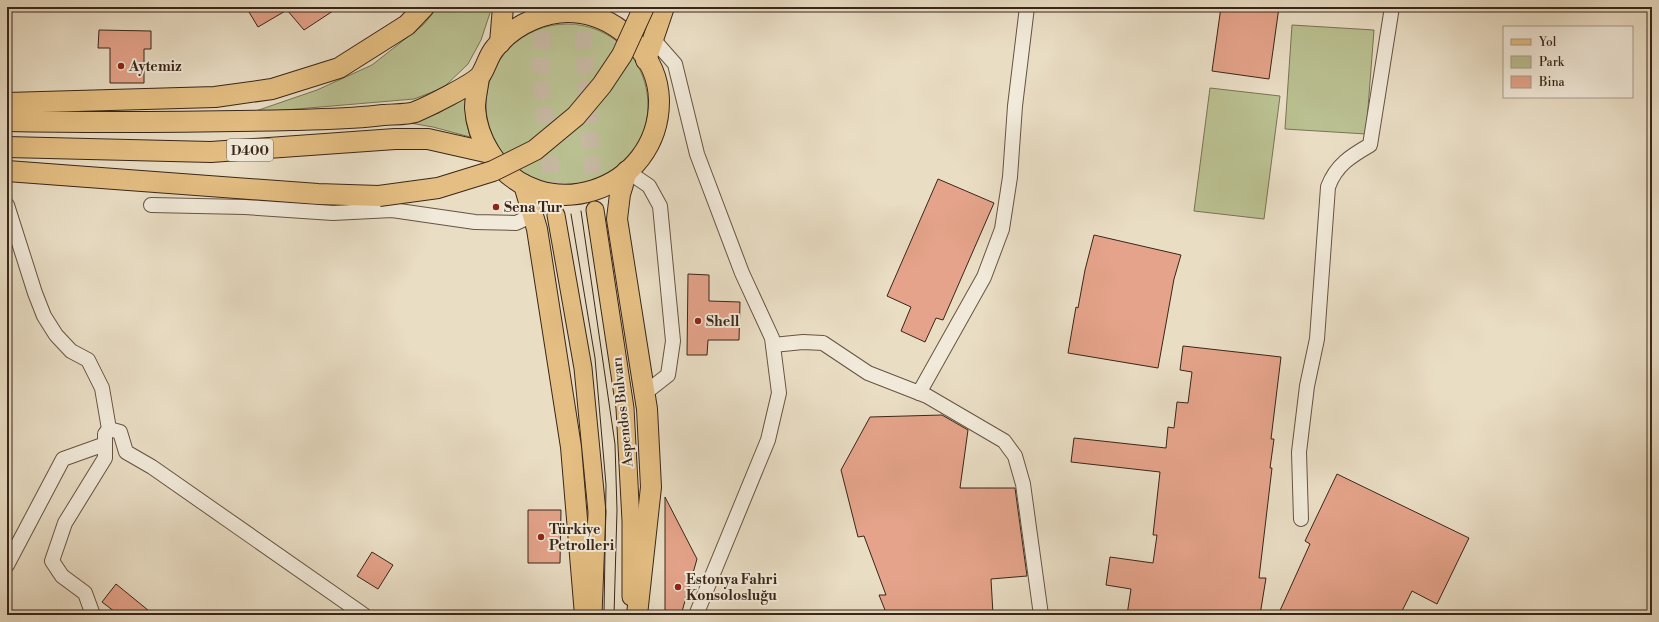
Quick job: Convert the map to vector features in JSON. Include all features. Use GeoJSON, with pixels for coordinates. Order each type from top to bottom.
{"type":"FeatureCollection","features":[{"type":"Feature","properties":{"kind":"highway"},"geometry":{"type":"LineString","coordinates":[[7,103],[215,97],[272,90],[339,68],[407,25],[424,7]]}},
{"type":"Feature","properties":{"kind":"highway"},"geometry":{"type":"LineString","coordinates":[[500,42],[503,7]]}},
{"type":"Feature","properties":{"kind":"highway"},"geometry":{"type":"LineString","coordinates":[[7,171],[318,194],[379,196],[438,188],[493,171],[536,150],[576,116],[602,85],[622,55],[644,7]]}},
{"type":"Feature","properties":{"kind":"highway"},"geometry":{"type":"LineString","coordinates":[[646,60],[664,7]]}},
{"type":"Feature","properties":{"kind":"highway"},"geometry":{"type":"LineString","coordinates":[[579,13],[609,22],[634,42],[646,60],[652,68],[659,99],[655,131],[640,159],[616,181],[587,193],[555,195],[524,185],[499,166],[482,139],[475,108],[479,77],[494,48],[517,27],[547,14],[579,13]]}},
{"type":"Feature","properties":{"kind":"highway"},"geometry":{"type":"LineString","coordinates":[[7,121],[112,124],[349,119],[413,112],[479,77]]}},
{"type":"Feature","properties":{"kind":"highway","name":"D400"},"geometry":{"type":"LineString","coordinates":[[7,147],[211,152],[395,139],[415,139],[428,140],[490,153]]}},
{"type":"Feature","properties":{"kind":"highway"},"geometry":{"type":"LineString","coordinates":[[627,171],[620,194],[617,219],[648,409],[651,487],[637,615]]}},
{"type":"Feature","properties":{"kind":"highway"},"geometry":{"type":"LineString","coordinates":[[524,185],[537,229],[571,447],[585,615]]}},
{"type":"Feature","properties":{"kind":"main road","name":"Aspendos Bulvarı"},"geometry":{"type":"LineString","coordinates":[[595,210],[625,408],[631,521],[631,615]]}},
{"type":"Feature","properties":{"kind":"main road"},"geometry":{"type":"LineString","coordinates":[[556,215],[583,368],[597,512],[593,615]]}},
{"type":"Feature","properties":{"kind":"street"},"geometry":{"type":"LineString","coordinates":[[919,393],[984,276],[1002,229],[1010,177],[1015,106],[1027,7]]}},
{"type":"Feature","properties":{"kind":"street"},"geometry":{"type":"LineString","coordinates":[[1301,519],[1299,452],[1307,386],[1317,339],[1328,187],[1331,178],[1341,164],[1370,145],[1392,7]]}},
{"type":"Feature","properties":{"kind":"street"},"geometry":{"type":"LineString","coordinates":[[653,40],[674,64],[697,154],[742,272],[772,338],[779,393],[768,440],[696,615]]}},
{"type":"Feature","properties":{"kind":"street"},"geometry":{"type":"LineString","coordinates":[[627,171],[649,186],[660,206],[673,341],[668,375],[645,393]]}},
{"type":"Feature","properties":{"kind":"street"},"geometry":{"type":"LineString","coordinates":[[7,205],[35,293],[44,316],[56,335],[66,345],[88,360],[102,388],[109,430]]}},
{"type":"Feature","properties":{"kind":"street"},"geometry":{"type":"LineString","coordinates":[[151,205],[245,207],[333,213],[392,210],[475,222],[516,223],[533,215]]}},
{"type":"Feature","properties":{"kind":"street"},"geometry":{"type":"LineString","coordinates":[[773,345],[803,342],[823,343],[868,373],[928,396],[1004,441],[1015,456],[1023,484],[1041,615]]}},
{"type":"Feature","properties":{"kind":"street"},"geometry":{"type":"LineString","coordinates":[[93,615],[85,593],[62,576],[52,561],[65,523],[105,458],[105,434],[109,430]]}},
{"type":"Feature","properties":{"kind":"street"},"geometry":{"type":"LineString","coordinates":[[109,430],[120,432],[126,452],[152,467],[364,615]]}},
{"type":"Feature","properties":{"kind":"street"},"geometry":{"type":"LineString","coordinates":[[7,565],[64,459],[105,444]]}},
{"type":"Feature","properties":{"kind":"green space"},"geometry":{"type":"Polygon","coordinates":[[[438,7],[492,7],[481,40],[468,64],[443,88],[414,99],[250,113],[317,90],[372,65],[423,25],[438,7]]]}},
{"type":"Feature","properties":{"kind":"green space"},"geometry":{"type":"Polygon","coordinates":[[[559,24],[575,24],[591,27],[605,33],[619,42],[630,53],[639,67],[645,81],[648,105],[647,121],[639,143],[630,157],[619,168],[605,177],[591,183],[575,186],[559,186],[543,183],[529,177],[515,168],[504,157],[495,143],[489,129],[486,113],[486,97],[489,81],[495,67],[504,53],[515,42],[529,33],[543,27],[559,24]]]}},
{"type":"Feature","properties":{"kind":"green space"},"geometry":{"type":"Polygon","coordinates":[[[1292,25],[1374,30],[1366,134],[1285,129],[1292,25]]]}},
{"type":"Feature","properties":{"kind":"green space"},"geometry":{"type":"Polygon","coordinates":[[[1210,88],[1280,96],[1264,219],[1194,211],[1210,88]]]}},
{"type":"Feature","properties":{"kind":"green space"},"geometry":{"type":"Polygon","coordinates":[[[465,96],[466,120],[470,137],[433,127],[410,123],[439,113],[465,96]]]}},
{"type":"Feature","properties":{"kind":"building"},"geometry":{"type":"Polygon","coordinates":[[[246,7],[339,7],[304,30],[287,10],[258,27],[246,7]]]}},
{"type":"Feature","properties":{"kind":"building"},"geometry":{"type":"Polygon","coordinates":[[[1221,7],[1279,7],[1269,79],[1212,71],[1221,7]]]}},
{"type":"Feature","properties":{"kind":"building"},"geometry":{"type":"Polygon","coordinates":[[[99,30],[151,31],[151,49],[144,49],[144,83],[110,83],[110,48],[98,48],[99,30]]]}},
{"type":"Feature","properties":{"kind":"building"},"geometry":{"type":"Polygon","coordinates":[[[938,179],[994,203],[943,320],[936,318],[925,342],[901,331],[911,307],[887,296],[938,179]]]}},
{"type":"Feature","properties":{"kind":"building"},"geometry":{"type":"Polygon","coordinates":[[[1094,235],[1181,255],[1174,279],[1158,368],[1068,353],[1076,307],[1078,308],[1085,270],[1094,235]]]}},
{"type":"Feature","properties":{"kind":"building"},"geometry":{"type":"Polygon","coordinates":[[[688,274],[709,275],[709,301],[740,302],[739,340],[708,340],[707,355],[687,355],[688,274]]]}},
{"type":"Feature","properties":{"kind":"building"},"geometry":{"type":"Polygon","coordinates":[[[1183,346],[1281,357],[1271,439],[1274,439],[1270,468],[1272,468],[1259,578],[1266,578],[1260,615],[1127,615],[1131,589],[1106,585],[1110,557],[1153,563],[1157,535],[1153,535],[1160,472],[1071,462],[1074,438],[1166,448],[1168,427],[1174,428],[1177,402],[1188,403],[1192,372],[1180,370],[1183,346]]]}},
{"type":"Feature","properties":{"kind":"building"},"geometry":{"type":"Polygon","coordinates":[[[942,415],[968,430],[960,488],[1015,488],[1027,576],[991,579],[993,614],[887,615],[879,595],[886,595],[864,536],[858,537],[841,470],[870,417],[942,415]]]}},
{"type":"Feature","properties":{"kind":"building"},"geometry":{"type":"Polygon","coordinates":[[[1337,474],[1469,538],[1437,604],[1412,591],[1400,615],[1278,615],[1310,544],[1305,541],[1337,474]]]}},
{"type":"Feature","properties":{"kind":"building"},"geometry":{"type":"Polygon","coordinates":[[[665,497],[697,559],[681,615],[665,615],[665,497]]]}},
{"type":"Feature","properties":{"kind":"building"},"geometry":{"type":"Polygon","coordinates":[[[528,510],[561,510],[560,563],[528,563],[528,510]]]}},
{"type":"Feature","properties":{"kind":"building"},"geometry":{"type":"Polygon","coordinates":[[[372,552],[393,565],[378,589],[357,576],[372,552]]]}},
{"type":"Feature","properties":{"kind":"building"},"geometry":{"type":"Polygon","coordinates":[[[116,584],[154,615],[119,615],[102,602],[116,584]]]}},
{"type":"Feature","properties":{"kind":"tunnel"},"geometry":{"type":"LineString","coordinates":[[544,7],[540,76],[556,215]]}},
{"type":"Feature","properties":{"kind":"tunnel"},"geometry":{"type":"LineString","coordinates":[[581,7],[595,210]]}},
{"type":"Feature","properties":{"kind":"tram line"},"geometry":{"type":"LineString","coordinates":[[581,211],[615,444],[617,510],[614,615]]}},
{"type":"Feature","properties":{"kind":"tram line"},"geometry":{"type":"LineString","coordinates":[[571,214],[595,358],[606,485],[604,615]]}},
{"type":"Feature","properties":{"kind":"place","name":"Aytemiz"},"geometry":{"type":"Point","coordinates":[121,66]}},
{"type":"Feature","properties":{"kind":"place","name":"Sena Tur"},"geometry":{"type":"Point","coordinates":[496,207]}},
{"type":"Feature","properties":{"kind":"place","name":"Shell"},"geometry":{"type":"Point","coordinates":[698,321]}},
{"type":"Feature","properties":{"kind":"place","name":"Türkiye Petrolleri"},"geometry":{"type":"Point","coordinates":[541,537]}},
{"type":"Feature","properties":{"kind":"place","name":"Estonya Fahri Konsolosluğu"},"geometry":{"type":"Point","coordinates":[678,587]}}]}
